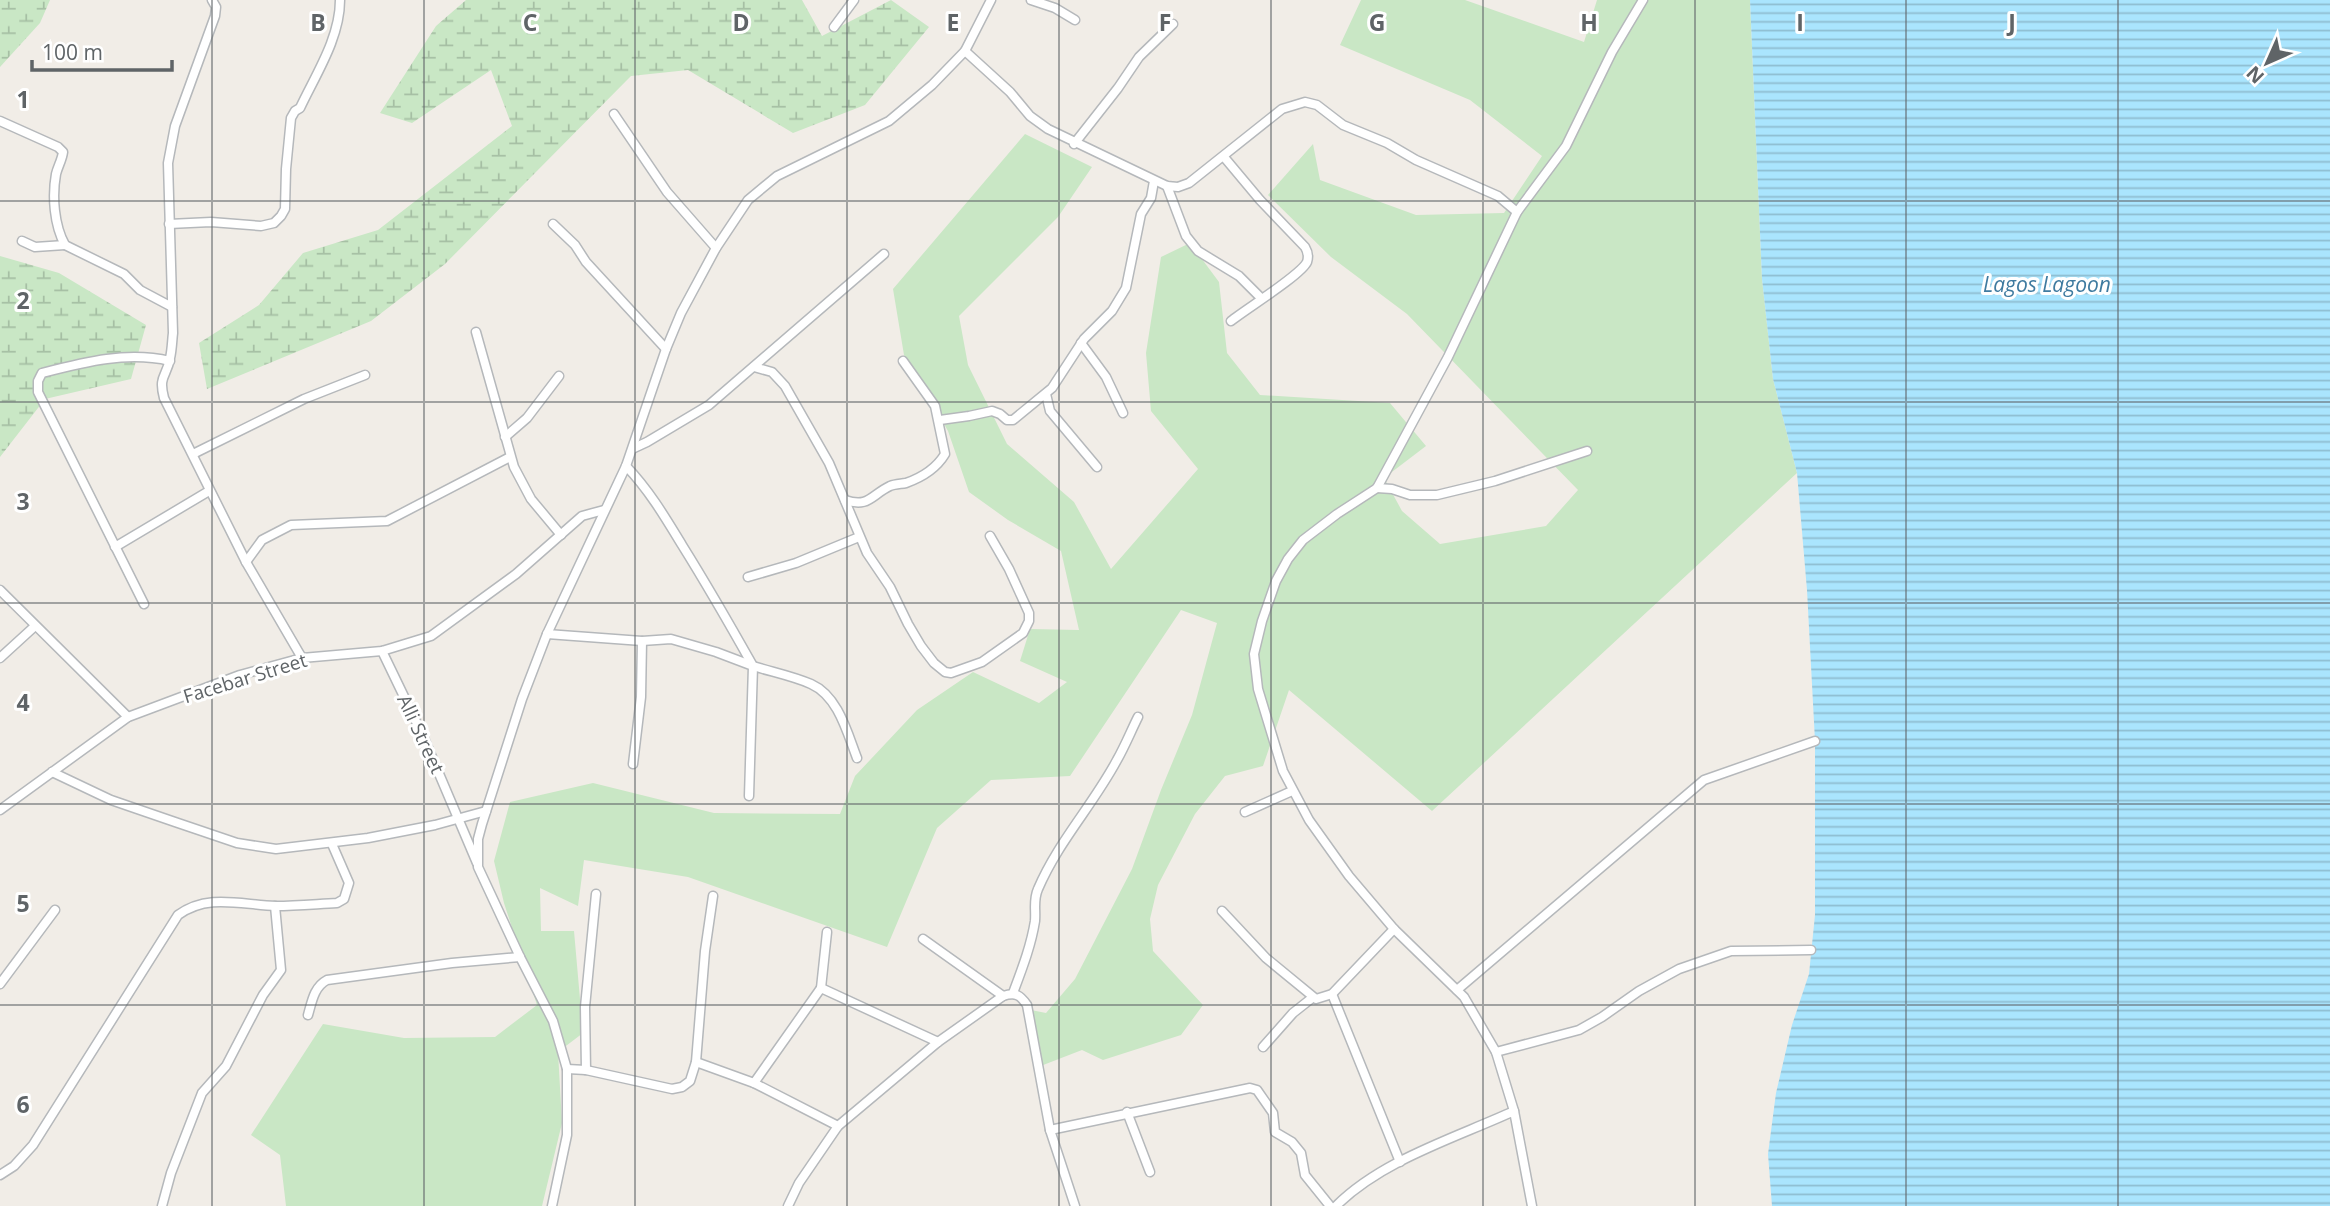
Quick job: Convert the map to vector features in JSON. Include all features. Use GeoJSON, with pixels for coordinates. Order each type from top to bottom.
{"type":"FeatureCollection","features":[{"type":"Feature","properties":{"kind":"street"},"geometry":{"type":"LineString","coordinates":[[212,0],[216,7],[215,16],[175,126],[168,163],[173,333],[170,361],[161,380],[161,387],[209,491],[246,562],[302,658]]}},
{"type":"Feature","properties":{"kind":"street"},"geometry":{"type":"LineString","coordinates":[[169,224],[211,222],[261,226],[274,223],[281,216],[285,209],[291,118],[300,108],[332,42],[340,0]]}},
{"type":"Feature","properties":{"kind":"street"},"geometry":{"type":"LineString","coordinates":[[834,27],[854,0]]}},
{"type":"Feature","properties":{"kind":"street"},"geometry":{"type":"LineString","coordinates":[[478,867],[478,839],[522,699],[547,634],[634,448],[666,349],[681,313],[716,248],[737,215],[762,187],[793,167],[889,121],[932,85],[965,51],[991,0]]}},
{"type":"Feature","properties":{"kind":"street"},"geometry":{"type":"LineString","coordinates":[[1031,0],[1055,8],[1075,20]]}},
{"type":"Feature","properties":{"kind":"street"},"geometry":{"type":"LineString","coordinates":[[1532,1206],[1514,1111],[1496,1052],[1464,997],[1395,929],[1349,876],[1309,820],[1283,771],[1258,689],[1254,654],[1256,638],[1276,581],[1288,559],[1303,540],[1377,488],[1448,357],[1517,212],[1566,146],[1612,52],[1643,0]]}},
{"type":"Feature","properties":{"kind":"street"},"geometry":{"type":"LineString","coordinates":[[1074,144],[1139,57],[1172,24]]}},
{"type":"Feature","properties":{"kind":"street"},"geometry":{"type":"LineString","coordinates":[[965,51],[1010,92],[1030,116],[1048,130],[1167,186],[1178,187],[1189,183],[1282,109],[1305,102],[1317,105],[1343,125],[1498,196],[1517,212]]}},
{"type":"Feature","properties":{"kind":"street"},"geometry":{"type":"LineString","coordinates":[[614,114],[667,192],[716,248]]}},
{"type":"Feature","properties":{"kind":"street"},"geometry":{"type":"LineString","coordinates":[[0,121],[58,147],[63,152],[57,171],[55,205],[60,237],[65,246]]}},
{"type":"Feature","properties":{"kind":"street"},"geometry":{"type":"LineString","coordinates":[[1224,157],[1308,253],[1307,262],[1301,270],[1231,321]]}},
{"type":"Feature","properties":{"kind":"street"},"geometry":{"type":"LineString","coordinates":[[940,420],[992,411],[1007,420],[1013,420],[1046,394],[1061,376],[1081,343],[1122,298],[1141,214],[1150,198],[1154,181]]}},
{"type":"Feature","properties":{"kind":"street"},"geometry":{"type":"LineString","coordinates":[[1167,186],[1186,236],[1198,251],[1239,276],[1261,298]]}},
{"type":"Feature","properties":{"kind":"street"},"geometry":{"type":"LineString","coordinates":[[553,225],[575,244],[586,262],[666,349]]}},
{"type":"Feature","properties":{"kind":"street"},"geometry":{"type":"LineString","coordinates":[[22,241],[35,247],[65,246],[124,274],[140,290],[172,307]]}},
{"type":"Feature","properties":{"kind":"street"},"geometry":{"type":"LineString","coordinates":[[634,448],[709,405],[884,254]]}},
{"type":"Feature","properties":{"kind":"street"},"geometry":{"type":"LineString","coordinates":[[476,332],[510,457],[531,499],[561,535]]}},
{"type":"Feature","properties":{"kind":"street"},"geometry":{"type":"LineString","coordinates":[[1081,343],[1106,377],[1123,412]]}},
{"type":"Feature","properties":{"kind":"street"},"geometry":{"type":"LineString","coordinates":[[144,604],[38,392],[38,381],[42,373],[113,358],[137,356],[170,361]]}},
{"type":"Feature","properties":{"kind":"street"},"geometry":{"type":"LineString","coordinates":[[845,500],[860,503],[876,497],[890,486],[906,483],[932,471],[945,454],[940,420],[932,399],[903,361]]}},
{"type":"Feature","properties":{"kind":"street"},"geometry":{"type":"LineString","coordinates":[[754,368],[772,372],[785,386],[829,463],[855,520],[859,537],[890,587],[908,624],[939,668],[951,673],[982,662],[1015,640],[1023,633],[1029,621],[1029,613],[1009,569],[990,536]]}},
{"type":"Feature","properties":{"kind":"street"},"geometry":{"type":"LineString","coordinates":[[193,454],[304,399],[365,374]]}},
{"type":"Feature","properties":{"kind":"street"},"geometry":{"type":"LineString","coordinates":[[505,437],[527,418],[559,376]]}},
{"type":"Feature","properties":{"kind":"street"},"geometry":{"type":"LineString","coordinates":[[1046,394],[1050,411],[1097,467]]}},
{"type":"Feature","properties":{"kind":"street"},"geometry":{"type":"LineString","coordinates":[[1377,488],[1392,489],[1410,495],[1437,495],[1495,481],[1587,451]]}},
{"type":"Feature","properties":{"kind":"street"},"geometry":{"type":"LineString","coordinates":[[246,562],[262,540],[291,526],[387,521],[510,457]]}},
{"type":"Feature","properties":{"kind":"street"},"geometry":{"type":"LineString","coordinates":[[626,466],[643,483],[660,508],[753,666],[749,796]]}},
{"type":"Feature","properties":{"kind":"street"},"geometry":{"type":"LineString","coordinates":[[115,547],[209,491]]}},
{"type":"Feature","properties":{"kind":"street","name":"Facebar Street"},"geometry":{"type":"LineString","coordinates":[[0,810],[128,717],[240,675],[302,658],[382,651],[431,636],[516,574],[585,514],[604,510]]}},
{"type":"Feature","properties":{"kind":"street"},"geometry":{"type":"LineString","coordinates":[[748,577],[796,562],[859,537]]}},
{"type":"Feature","properties":{"kind":"street"},"geometry":{"type":"LineString","coordinates":[[0,590],[128,717]]}},
{"type":"Feature","properties":{"kind":"street"},"geometry":{"type":"LineString","coordinates":[[0,658],[35,626]]}},
{"type":"Feature","properties":{"kind":"street"},"geometry":{"type":"LineString","coordinates":[[547,634],[642,640],[671,639],[812,685],[831,700],[841,717],[857,758]]}},
{"type":"Feature","properties":{"kind":"street"},"geometry":{"type":"LineString","coordinates":[[633,764],[641,697],[642,640]]}},
{"type":"Feature","properties":{"kind":"street","name":"Alli Street"},"geometry":{"type":"LineString","coordinates":[[382,651],[459,817],[478,867],[520,957],[554,1021],[568,1069],[567,1135],[552,1206]]}},
{"type":"Feature","properties":{"kind":"street"},"geometry":{"type":"LineString","coordinates":[[1013,993],[1030,942],[1035,919],[1034,900],[1038,888],[1067,835],[1117,760],[1138,716]]}},
{"type":"Feature","properties":{"kind":"street"},"geometry":{"type":"LineString","coordinates":[[1457,990],[1704,780],[1815,741]]}},
{"type":"Feature","properties":{"kind":"street"},"geometry":{"type":"LineString","coordinates":[[52,772],[111,800],[237,843],[276,849],[331,844],[435,825],[486,810]]}},
{"type":"Feature","properties":{"kind":"street"},"geometry":{"type":"LineString","coordinates":[[1245,812],[1292,791]]}},
{"type":"Feature","properties":{"kind":"street"},"geometry":{"type":"LineString","coordinates":[[0,1175],[14,1166],[33,1145],[178,915],[191,906],[225,902],[275,906],[337,903],[344,899],[349,883],[331,844]]}},
{"type":"Feature","properties":{"kind":"street"},"geometry":{"type":"LineString","coordinates":[[586,1070],[585,1007],[596,894]]}},
{"type":"Feature","properties":{"kind":"street"},"geometry":{"type":"LineString","coordinates":[[568,1069],[586,1070],[672,1089],[682,1087],[690,1081],[696,1062],[705,951],[713,896]]}},
{"type":"Feature","properties":{"kind":"street"},"geometry":{"type":"LineString","coordinates":[[162,1206],[171,1173],[202,1093],[226,1066],[263,995],[281,970],[275,906]]}},
{"type":"Feature","properties":{"kind":"street"},"geometry":{"type":"LineString","coordinates":[[0,983],[55,910]]}},
{"type":"Feature","properties":{"kind":"street"},"geometry":{"type":"LineString","coordinates":[[1222,911],[1266,958],[1316,999],[1332,994],[1395,929]]}},
{"type":"Feature","properties":{"kind":"street"},"geometry":{"type":"LineString","coordinates":[[754,1083],[821,988],[827,932]]}},
{"type":"Feature","properties":{"kind":"street"},"geometry":{"type":"LineString","coordinates":[[923,939],[1003,996]]}},
{"type":"Feature","properties":{"kind":"street"},"geometry":{"type":"LineString","coordinates":[[1496,1052],[1579,1030],[1679,969],[1731,951],[1811,950]]}},
{"type":"Feature","properties":{"kind":"street"},"geometry":{"type":"LineString","coordinates":[[308,1015],[316,990],[327,980],[520,957]]}},
{"type":"Feature","properties":{"kind":"street"},"geometry":{"type":"LineString","coordinates":[[821,988],[938,1042]]}},
{"type":"Feature","properties":{"kind":"street"},"geometry":{"type":"LineString","coordinates":[[788,1206],[799,1183],[838,1126],[938,1042],[1003,996],[1013,993],[1021,996],[1027,1006],[1050,1130],[1075,1206]]}},
{"type":"Feature","properties":{"kind":"street"},"geometry":{"type":"LineString","coordinates":[[1332,994],[1400,1162]]}},
{"type":"Feature","properties":{"kind":"street"},"geometry":{"type":"LineString","coordinates":[[1263,1046],[1293,1013],[1312,998]]}},
{"type":"Feature","properties":{"kind":"street"},"geometry":{"type":"LineString","coordinates":[[696,1062],[754,1083],[838,1126]]}},
{"type":"Feature","properties":{"kind":"street"},"geometry":{"type":"LineString","coordinates":[[1050,1130],[1250,1088],[1257,1090],[1273,1113],[1275,1132],[1292,1142],[1301,1153],[1305,1175],[1330,1206]]}},
{"type":"Feature","properties":{"kind":"street"},"geometry":{"type":"LineString","coordinates":[[1336,1206],[1352,1190],[1374,1175],[1514,1111]]}},
{"type":"Feature","properties":{"kind":"street"},"geometry":{"type":"LineString","coordinates":[[1127,1112],[1150,1172]]}},
{"type":"Feature","properties":{"kind":"green space"},"geometry":{"type":"Polygon","coordinates":[[[0,0],[50,0],[40,23],[0,67],[0,0]]]}},
{"type":"Feature","properties":{"kind":"green space"},"geometry":{"type":"Polygon","coordinates":[[[466,0],[802,0],[822,36],[891,0],[929,27],[865,105],[793,133],[688,70],[631,76],[445,264],[371,321],[207,389],[199,343],[259,305],[303,253],[378,230],[512,126],[491,70],[412,123],[380,113],[436,26],[466,0]]]}},
{"type":"Feature","properties":{"kind":"green space"},"geometry":{"type":"Polygon","coordinates":[[[1361,0],[1465,0],[1584,42],[1597,0],[1750,0],[1762,279],[1773,379],[1797,473],[1432,811],[1289,690],[1263,766],[1225,776],[1195,814],[1158,885],[1150,919],[1153,951],[1203,1005],[1181,1035],[1103,1060],[1082,1050],[1038,1067],[1026,1009],[1046,1013],[1075,979],[1132,869],[1192,715],[1217,623],[1181,610],[1070,776],[991,780],[937,828],[887,947],[688,877],[584,860],[578,906],[540,888],[541,931],[574,931],[583,1033],[558,1052],[562,1123],[542,1206],[286,1206],[280,1155],[251,1135],[323,1024],[404,1038],[495,1037],[537,1005],[504,903],[494,861],[510,802],[593,783],[714,813],[840,814],[855,776],[917,710],[973,672],[1039,703],[1067,682],[1020,661],[1030,629],[1079,630],[1061,551],[1008,520],[969,492],[948,431],[904,355],[893,289],[1025,134],[1092,167],[1058,217],[959,316],[968,365],[1007,444],[1074,502],[1111,569],[1198,469],[1151,411],[1146,353],[1161,257],[1190,243],[1219,282],[1227,353],[1260,395],[1390,403],[1426,446],[1384,478],[1402,511],[1440,544],[1546,526],[1578,490],[1407,314],[1331,257],[1268,195],[1313,144],[1320,180],[1416,215],[1504,213],[1542,156],[1470,100],[1340,45],[1361,0]]]}},
{"type":"Feature","properties":{"kind":"green space"},"geometry":{"type":"Polygon","coordinates":[[[0,256],[59,273],[146,325],[131,379],[45,399],[0,457],[0,256]]]}},
{"type":"Feature","properties":{"kind":"water","name":"Lagos Lagoon"},"geometry":{"type":"Polygon","coordinates":[[[1750,0],[2330,0],[2330,1206],[1772,1206],[1768,1154],[1776,1093],[1792,1025],[1809,974],[1815,915],[1815,741],[1807,590],[1797,473],[1773,379],[1762,279],[1750,0]]]}}]}
